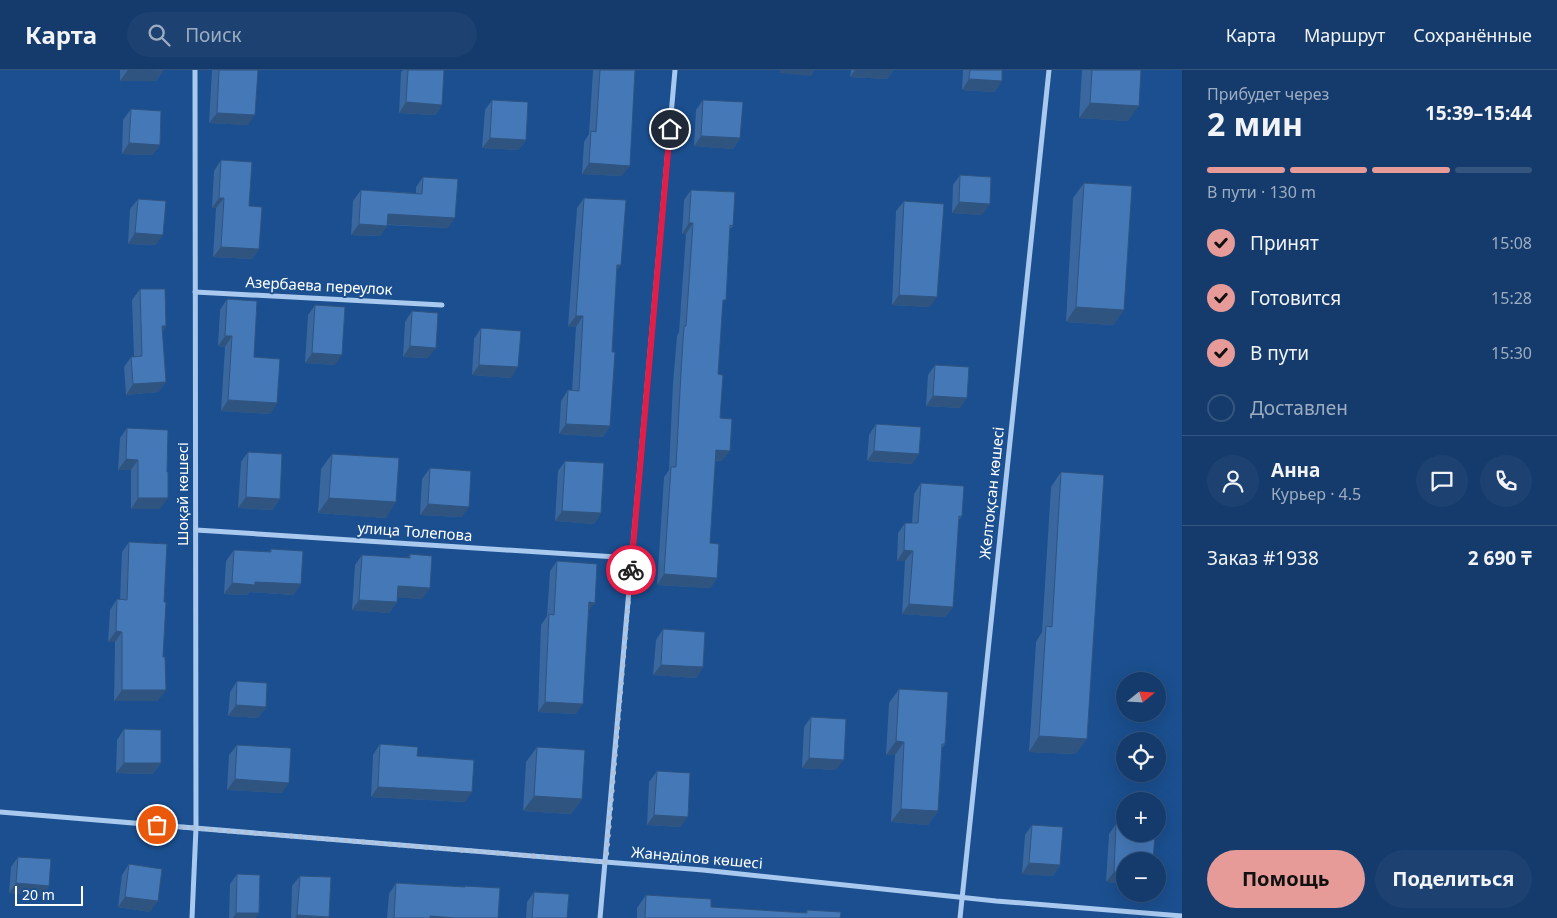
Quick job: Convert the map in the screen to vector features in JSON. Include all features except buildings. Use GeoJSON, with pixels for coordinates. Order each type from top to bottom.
{"type":"FeatureCollection","features":[{"type":"Feature","properties":{"kind":"street","name":"Шоқай көшесі"},"geometry":{"type":"LineString","coordinates":[[192,918],[196,828],[195,70]]}},
{"type":"Feature","properties":{"kind":"street"},"geometry":{"type":"LineString","coordinates":[[600,918],[675,70]]}},
{"type":"Feature","properties":{"kind":"street","name":"Желтоқсан көшесі"},"geometry":{"type":"LineString","coordinates":[[960,918],[1049,70]]}},
{"type":"Feature","properties":{"kind":"street","name":"Азербаева переулок"},"geometry":{"type":"LineString","coordinates":[[195,292],[442,305]]}},
{"type":"Feature","properties":{"kind":"street","name":"улица Толепова"},"geometry":{"type":"LineString","coordinates":[[196,530],[632,558]]}},
{"type":"Feature","properties":{"kind":"street","name":"Жанәділов көшесі"},"geometry":{"type":"LineString","coordinates":[[0,812],[703,870],[962,898],[1182,916]]}},
{"type":"Feature","properties":{"kind":"way so far"},"geometry":{"type":"LineString","coordinates":[[157,825],[606,862],[631,570]]}},
{"type":"Feature","properties":{"kind":"route"},"geometry":{"type":"LineString","coordinates":[[631,570],[670,129]]}}]}
